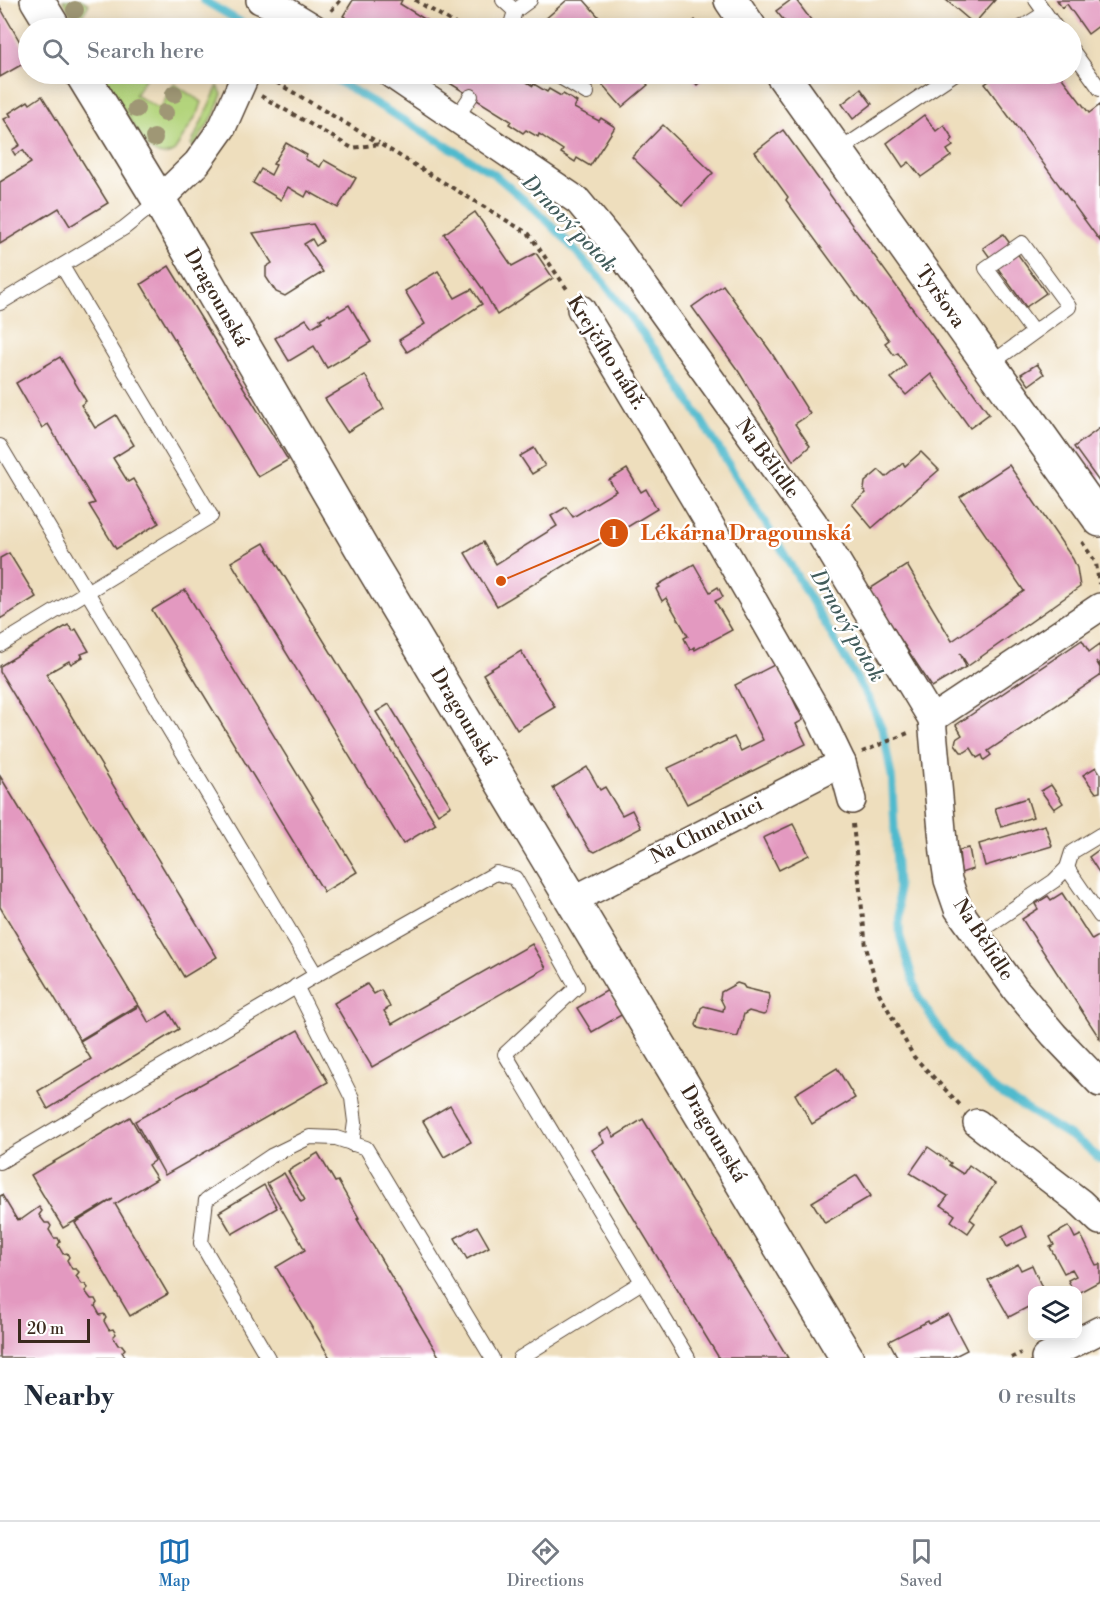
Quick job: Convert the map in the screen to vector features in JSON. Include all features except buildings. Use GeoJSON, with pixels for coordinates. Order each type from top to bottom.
{"type":"FeatureCollection","features":[{"type":"Feature","properties":{"kind":"street"},"geometry":{"type":"LineString","coordinates":[[37,0],[48,18]]}},
{"type":"Feature","properties":{"kind":"street"},"geometry":{"type":"LineString","coordinates":[[260,0],[283,15],[299,18]]}},
{"type":"Feature","properties":{"kind":"street"},"geometry":{"type":"LineString","coordinates":[[731,0],[743,18]]}},
{"type":"Feature","properties":{"kind":"street","name":"Dragounská"},"geometry":{"type":"LineString","coordinates":[[88,84],[159,200],[357,540],[848,1358]]}},
{"type":"Feature","properties":{"kind":"street"},"geometry":{"type":"LineString","coordinates":[[159,200],[197,163],[222,128],[245,84]]}},
{"type":"Feature","properties":{"kind":"street","name":"Na Bělidle"},"geometry":{"type":"LineString","coordinates":[[413,84],[464,107],[578,201],[615,247],[813,522],[925,724],[948,880],[958,909],[1016,990],[1054,1035],[1100,1083]]}},
{"type":"Feature","properties":{"kind":"street","name":"Tyršova"},"geometry":{"type":"LineString","coordinates":[[789,84],[1100,520]]}},
{"type":"Feature","properties":{"kind":"street","name":"Krejčího nábř."},"geometry":{"type":"LineString","coordinates":[[581,309],[819,715],[852,757],[852,800]]}},
{"type":"Feature","properties":{"kind":"street"},"geometry":{"type":"LineString","coordinates":[[925,724],[1100,607]]}},
{"type":"Feature","properties":{"kind":"street","name":"Na Chmelnici"},"geometry":{"type":"LineString","coordinates":[[573,900],[852,757]]}},
{"type":"Feature","properties":{"kind":"street"},"geometry":{"type":"LineString","coordinates":[[977,1123],[1081,1203],[1100,1221]]}},
{"type":"Feature","properties":{"kind":"street"},"geometry":{"type":"LineString","coordinates":[[1045,1358],[1100,1330]]}},
{"type":"Feature","properties":{"kind":"lane"},"geometry":{"type":"LineString","coordinates":[[503,0],[515,11]]}},
{"type":"Feature","properties":{"kind":"lane"},"geometry":{"type":"LineString","coordinates":[[513,18],[515,11],[530,0]]}},
{"type":"Feature","properties":{"kind":"lane"},"geometry":{"type":"LineString","coordinates":[[1036,0],[1049,18]]}},
{"type":"Feature","properties":{"kind":"lane"},"geometry":{"type":"LineString","coordinates":[[1037,18],[1045,13]]}},
{"type":"Feature","properties":{"kind":"lane"},"geometry":{"type":"LineString","coordinates":[[1082,65],[1100,89]]}},
{"type":"Feature","properties":{"kind":"lane"},"geometry":{"type":"LineString","coordinates":[[575,84],[587,93]]}},
{"type":"Feature","properties":{"kind":"lane"},"geometry":{"type":"LineString","coordinates":[[837,152],[939,84]]}},
{"type":"Feature","properties":{"kind":"lane"},"geometry":{"type":"LineString","coordinates":[[0,303],[124,228],[159,200]]}},
{"type":"Feature","properties":{"kind":"lane"},"geometry":{"type":"LineString","coordinates":[[989,365],[1069,307],[1022,243],[986,268],[1033,332]]}},
{"type":"Feature","properties":{"kind":"lane"},"geometry":{"type":"LineString","coordinates":[[0,645],[211,516],[62,266]]}},
{"type":"Feature","properties":{"kind":"lane"},"geometry":{"type":"LineString","coordinates":[[0,446],[316,975]]}},
{"type":"Feature","properties":{"kind":"lane"},"geometry":{"type":"LineString","coordinates":[[976,934],[1054,881],[1066,868],[1072,852],[1100,834]]}},
{"type":"Feature","properties":{"kind":"lane"},"geometry":{"type":"LineString","coordinates":[[1066,868],[1100,916]]}},
{"type":"Feature","properties":{"kind":"lane"},"geometry":{"type":"LineString","coordinates":[[0,1162],[296,986],[496,873],[515,878],[578,987],[505,1054],[688,1358]]}},
{"type":"Feature","properties":{"kind":"lane"},"geometry":{"type":"LineString","coordinates":[[296,986],[352,1098],[354,1122],[352,1144]]}},
{"type":"Feature","properties":{"kind":"lane"},"geometry":{"type":"LineString","coordinates":[[268,1358],[201,1243],[206,1200],[271,1156],[310,1137],[336,1138],[366,1148],[492,1358]]}},
{"type":"Feature","properties":{"kind":"lane"},"geometry":{"type":"LineString","coordinates":[[520,1358],[642,1282]]}},
{"type":"Feature","properties":{"kind":"path"},"geometry":{"type":"LineString","coordinates":[[324,18],[340,0]]}},
{"type":"Feature","properties":{"kind":"path"},"geometry":{"type":"LineString","coordinates":[[415,0],[445,18]]}},
{"type":"Feature","properties":{"kind":"path"},"geometry":{"type":"LineString","coordinates":[[259,84],[352,148],[380,144]]}},
{"type":"Feature","properties":{"kind":"path","name":"Krejčího nábř."},"geometry":{"type":"LineString","coordinates":[[263,84],[380,144],[529,234],[581,309]]}},
{"type":"Feature","properties":{"kind":"path"},"geometry":{"type":"LineString","coordinates":[[852,757],[925,724]]}},
{"type":"Feature","properties":{"kind":"path"},"geometry":{"type":"LineString","coordinates":[[852,800],[855,854],[866,947],[879,993],[914,1057],[977,1123]]}},
{"type":"Feature","properties":{"kind":"green space"},"geometry":{"type":"Polygon","coordinates":[[[63,0],[82,0],[89,4],[81,18],[73,18],[63,0]]]}},
{"type":"Feature","properties":{"kind":"green space"},"geometry":{"type":"Polygon","coordinates":[[[107,84],[142,84],[135,95],[160,109],[174,84],[202,102],[174,152],[166,155],[159,154],[146,146],[107,84]]]}},
{"type":"Feature","properties":{"kind":"green space"},"geometry":{"type":"Polygon","coordinates":[[[218,86],[222,94],[214,115],[193,148],[191,145],[218,86]]]}},
{"type":"Feature","properties":{"kind":"waterway","name":"Drnový potok"},"geometry":{"type":"LineString","coordinates":[[203,0],[234,18]]}},
{"type":"Feature","properties":{"kind":"waterway","name":"Drnový potok"},"geometry":{"type":"LineString","coordinates":[[343,84],[494,174],[535,209],[604,283],[669,368],[779,545],[870,701],[883,731],[892,779],[900,936],[919,998],[950,1046],[992,1088],[1083,1144],[1100,1159]]}},
{"type":"Feature","properties":{"kind":"place","name":"Lékárna Dragounská"},"geometry":{"type":"Point","coordinates":[501,581]}}]}
